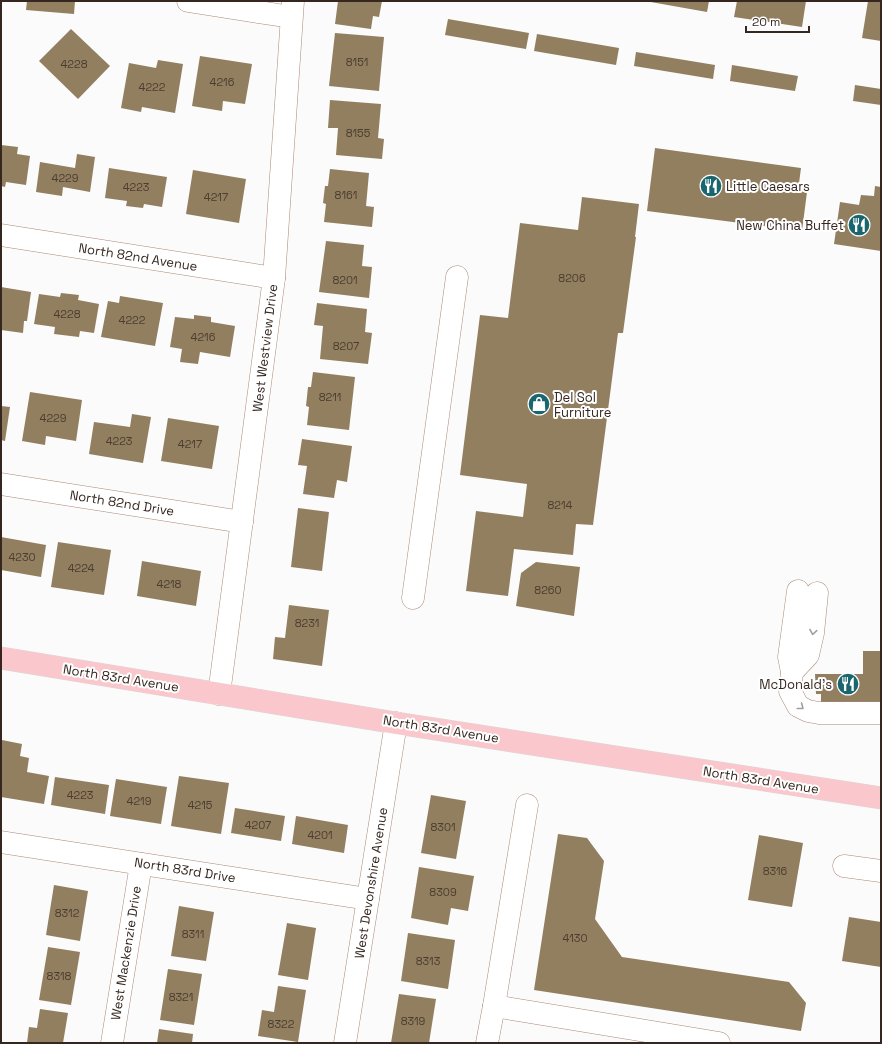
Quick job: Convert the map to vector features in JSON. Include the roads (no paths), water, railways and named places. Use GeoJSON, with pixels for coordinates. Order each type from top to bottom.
{"type":"FeatureCollection","features":[{"type":"Feature","properties":{"kind":"main road","name":"North 83rd Avenue"},"geometry":{"type":"LineString","coordinates":[[1,658],[396,723],[881,798]]}},
{"type":"Feature","properties":{"kind":"street"},"geometry":{"type":"LineString","coordinates":[[188,1],[292,9]]}},
{"type":"Feature","properties":{"kind":"street","name":"West Westview Drive"},"geometry":{"type":"LineString","coordinates":[[220,694],[274,278],[292,9]]}},
{"type":"Feature","properties":{"kind":"street","name":"North 82nd Avenue"},"geometry":{"type":"LineString","coordinates":[[1,235],[274,278]]}},
{"type":"Feature","properties":{"kind":"street"},"geometry":{"type":"LineString","coordinates":[[413,598],[457,277]]}},
{"type":"Feature","properties":{"kind":"street","name":"North 82nd Drive"},"geometry":{"type":"LineString","coordinates":[[1,484],[242,522]]}},
{"type":"Feature","properties":{"kind":"street"},"geometry":{"type":"LineString","coordinates":[[808,592],[789,657],[792,672],[790,691],[798,706],[808,711],[819,713],[881,713]]}},
{"type":"Feature","properties":{"kind":"street","name":"West Devonshire Avenue"},"geometry":{"type":"LineString","coordinates":[[345,1043],[396,723]]}},
{"type":"Feature","properties":{"kind":"street"},"geometry":{"type":"LineString","coordinates":[[487,1043],[527,805]]}},
{"type":"Feature","properties":{"kind":"street","name":"North 83rd Drive"},"geometry":{"type":"LineString","coordinates":[[1,842],[368,899]]}},
{"type":"Feature","properties":{"kind":"street","name":"West Mackenzie Drive"},"geometry":{"type":"LineString","coordinates":[[112,1043],[141,864]]}},
{"type":"Feature","properties":{"kind":"street"},"geometry":{"type":"LineString","coordinates":[[844,866],[881,871]]}},
{"type":"Feature","properties":{"kind":"street"},"geometry":{"type":"LineString","coordinates":[[494,1006],[688,1041],[719,1043]]}},
{"type":"Feature","properties":{"kind":"place","name":"Little Caesars"},"geometry":{"type":"Point","coordinates":[711,186]}},
{"type":"Feature","properties":{"kind":"place","name":"New China Buffet"},"geometry":{"type":"Point","coordinates":[859,225]}},
{"type":"Feature","properties":{"kind":"place","name":"Del Sol Furniture"},"geometry":{"type":"Point","coordinates":[539,404]}},
{"type":"Feature","properties":{"kind":"place","name":"McDonald's"},"geometry":{"type":"Point","coordinates":[848,684]}}]}
